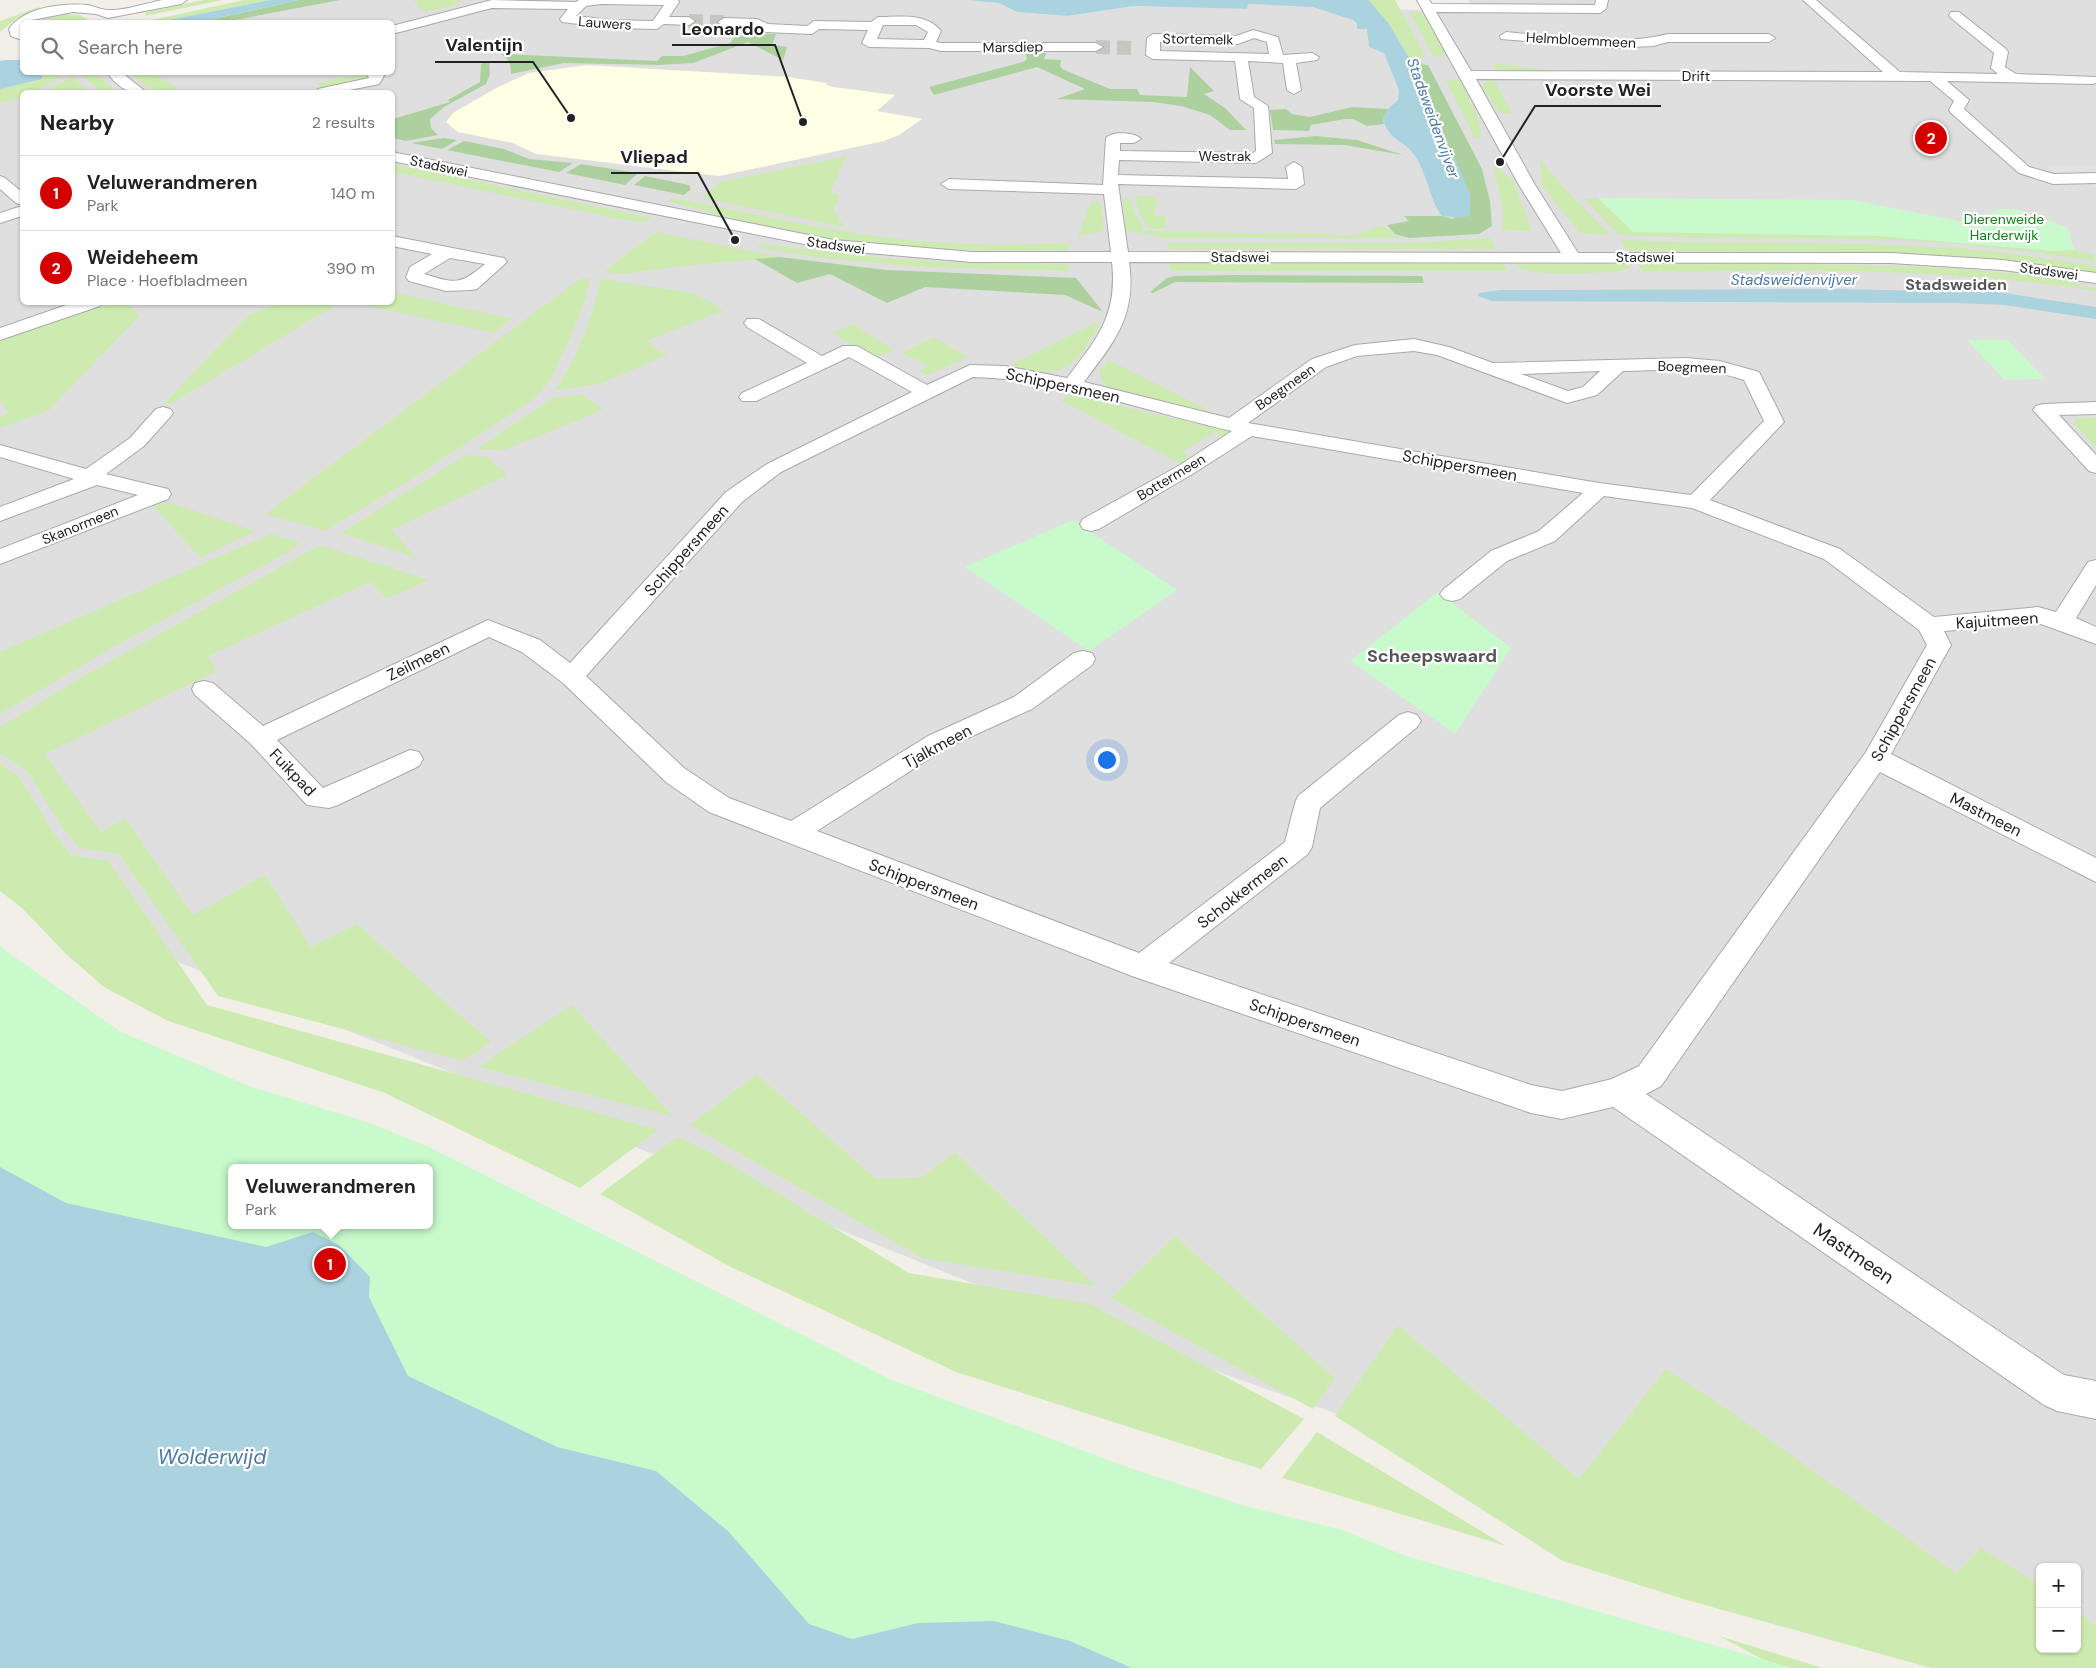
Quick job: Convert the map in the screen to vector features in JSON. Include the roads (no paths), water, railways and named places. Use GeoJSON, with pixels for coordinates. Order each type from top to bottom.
{"type":"FeatureCollection","features":[{"type":"Feature","properties":{"kind":"street"},"geometry":{"type":"LineString","coordinates":[[27,20],[57,5],[91,9],[107,18],[181,0]]}},
{"type":"Feature","properties":{"kind":"street","name":"Lauwers"},"geometry":{"type":"LineString","coordinates":[[601,0],[673,2],[656,25],[566,19],[582,3],[601,0]]}},
{"type":"Feature","properties":{"kind":"street"},"geometry":{"type":"LineString","coordinates":[[1425,4],[1600,9],[1602,0]]}},
{"type":"Feature","properties":{"kind":"street"},"geometry":{"type":"LineString","coordinates":[[1809,0],[1896,76]]}},
{"type":"Feature","properties":{"kind":"street","name":"Lauwers"},"geometry":{"type":"LineString","coordinates":[[395,29],[459,11],[492,4],[559,3],[578,6]]}},
{"type":"Feature","properties":{"kind":"street"},"geometry":{"type":"LineString","coordinates":[[1425,4],[1467,75],[1527,185],[1572,258]]}},
{"type":"Feature","properties":{"kind":"street"},"geometry":{"type":"LineString","coordinates":[[1972,12],[1958,9],[2001,52],[1998,68],[2012,78]]}},
{"type":"Feature","properties":{"kind":"street","name":"Lauwers"},"geometry":{"type":"LineString","coordinates":[[661,20],[689,20]]}},
{"type":"Feature","properties":{"kind":"street"},"geometry":{"type":"LineString","coordinates":[[724,22],[756,23],[765,28],[812,30],[814,25],[876,26],[878,21],[919,21],[935,31],[929,44]]}},
{"type":"Feature","properties":{"kind":"street"},"geometry":{"type":"LineString","coordinates":[[20,24],[15,29],[20,34]]}},
{"type":"Feature","properties":{"kind":"street","name":"Marsdiep"},"geometry":{"type":"LineString","coordinates":[[876,26],[869,43],[929,44],[941,47],[980,48],[1096,47]]}},
{"type":"Feature","properties":{"kind":"street","name":"Stortemelk"},"geometry":{"type":"LineString","coordinates":[[1294,90],[1283,59],[1272,40],[1253,34],[1238,40],[1153,38],[1153,55],[1283,59],[1312,57]]}},
{"type":"Feature","properties":{"kind":"street"},"geometry":{"type":"LineString","coordinates":[[7,39],[20,36]]}},
{"type":"Feature","properties":{"kind":"street","name":"Helmbloemmeen"},"geometry":{"type":"LineString","coordinates":[[1506,36],[1658,47],[1668,38],[1768,38]]}},
{"type":"Feature","properties":{"kind":"street"},"geometry":{"type":"LineString","coordinates":[[1138,48],[1153,48]]}},
{"type":"Feature","properties":{"kind":"street","name":"Westrak"},"geometry":{"type":"LineString","coordinates":[[1111,155],[1256,158],[1264,154],[1261,106],[1247,99],[1242,57]]}},
{"type":"Feature","properties":{"kind":"street"},"geometry":{"type":"LineString","coordinates":[[1673,63],[1685,76]]}},
{"type":"Feature","properties":{"kind":"street"},"geometry":{"type":"LineString","coordinates":[[116,75],[123,83],[135,90]]}},
{"type":"Feature","properties":{"kind":"street"},"geometry":{"type":"LineString","coordinates":[[322,83],[374,81],[375,75]]}},
{"type":"Feature","properties":{"kind":"street","name":"Drift"},"geometry":{"type":"LineString","coordinates":[[1467,75],[1932,76],[2094,80]]}},
{"type":"Feature","properties":{"kind":"street"},"geometry":{"type":"LineString","coordinates":[[1932,76],[1962,100],[1956,110],[2024,170],[2053,179],[2087,195]]}},
{"type":"Feature","properties":{"kind":"street"},"geometry":{"type":"LineString","coordinates":[[1072,385],[1105,342],[1116,321],[1123,280],[1111,184],[1111,155],[1113,138],[1134,139]]}},
{"type":"Feature","properties":{"kind":"street","name":"Stadswei"},"geometry":{"type":"LineString","coordinates":[[395,157],[824,244],[944,256],[1891,258],[2003,265],[2096,278]]}},
{"type":"Feature","properties":{"kind":"street","name":"Westrak"},"geometry":{"type":"LineString","coordinates":[[949,184],[1296,184],[1294,167]]}},
{"type":"Feature","properties":{"kind":"street"},"geometry":{"type":"LineString","coordinates":[[2053,179],[2096,178]]}},
{"type":"Feature","properties":{"kind":"street"},"geometry":{"type":"LineString","coordinates":[[0,181],[20,198]]}},
{"type":"Feature","properties":{"kind":"street"},"geometry":{"type":"LineString","coordinates":[[0,218],[20,212]]}},
{"type":"Feature","properties":{"kind":"street"},"geometry":{"type":"LineString","coordinates":[[395,242],[446,253]]}},
{"type":"Feature","properties":{"kind":"street"},"geometry":{"type":"LineString","coordinates":[[0,334],[85,305]]}},
{"type":"Feature","properties":{"kind":"street"},"geometry":{"type":"LineString","coordinates":[[753,323],[821,363]]}},
{"type":"Feature","properties":{"kind":"street","name":"Boegmeen"},"geometry":{"type":"LineString","coordinates":[[1240,427],[1319,363],[1355,351],[1414,345],[1442,351],[1567,397],[1590,391],[1618,365]]}},
{"type":"Feature","properties":{"kind":"street"},"geometry":{"type":"LineString","coordinates":[[748,397],[850,350],[928,393]]}},
{"type":"Feature","properties":{"kind":"street","name":"Boegmeen"},"geometry":{"type":"LineString","coordinates":[[1487,369],[1692,365],[1733,368],[1752,376],[1774,422],[1696,502]]}},
{"type":"Feature","properties":{"kind":"street","name":"Schippersmeen"},"geometry":{"type":"LineString","coordinates":[[970,371],[1005,372],[1072,385],[1240,427],[1599,489],[1696,502],[1832,554],[1929,626],[1939,645],[1876,758],[1650,1076],[1617,1092],[1562,1105],[1531,1099],[1143,968],[719,805],[675,775],[572,677],[734,497],[774,468],[928,393],[970,371]]}},
{"type":"Feature","properties":{"kind":"street"},"geometry":{"type":"LineString","coordinates":[[2096,408],[2043,410],[2096,467]]}},
{"type":"Feature","properties":{"kind":"street"},"geometry":{"type":"LineString","coordinates":[[0,515],[92,477],[137,442],[163,413]]}},
{"type":"Feature","properties":{"kind":"street","name":"Bottermeen"},"geometry":{"type":"LineString","coordinates":[[1091,524],[1188,469],[1240,427]]}},
{"type":"Feature","properties":{"kind":"street"},"geometry":{"type":"LineString","coordinates":[[0,451],[92,477]]}},
{"type":"Feature","properties":{"kind":"street","name":"Skanormeen"},"geometry":{"type":"LineString","coordinates":[[0,557],[160,494],[92,477]]}},
{"type":"Feature","properties":{"kind":"street"},"geometry":{"type":"LineString","coordinates":[[1452,594],[1499,556],[1547,536],[1599,489]]}},
{"type":"Feature","properties":{"kind":"street","name":"Kajuitmeen"},"geometry":{"type":"LineString","coordinates":[[1929,626],[2038,615],[2062,621],[2096,567]]}},
{"type":"Feature","properties":{"kind":"street"},"geometry":{"type":"LineString","coordinates":[[2062,621],[2096,636]]}},
{"type":"Feature","properties":{"kind":"street","name":"Zeilmeen"},"geometry":{"type":"LineString","coordinates":[[260,738],[488,628],[531,646],[572,677]]}},
{"type":"Feature","properties":{"kind":"street","name":"Tjalkmeen"},"geometry":{"type":"LineString","coordinates":[[792,834],[937,742],[1023,703],[1083,659]]}},
{"type":"Feature","properties":{"kind":"street","name":"Fuikpad"},"geometry":{"type":"LineString","coordinates":[[204,689],[260,738],[316,798],[329,798],[410,759]]}},
{"type":"Feature","properties":{"kind":"street","name":"Schokkermeen"},"geometry":{"type":"LineString","coordinates":[[1143,968],[1298,847],[1308,803],[1408,721]]}},
{"type":"Feature","properties":{"kind":"street","name":"Mastmeen"},"geometry":{"type":"LineString","coordinates":[[1876,758],[2096,871]]}},
{"type":"Feature","properties":{"kind":"street","name":"Mastmeen"},"geometry":{"type":"LineString","coordinates":[[1617,1092],[2057,1392],[2096,1400]]}},
{"type":"Feature","properties":{"kind":"water"},"geometry":{"type":"Polygon","coordinates":[[[270,0],[299,0],[208,20],[169,20],[270,0]]]}},
{"type":"Feature","properties":{"kind":"water","name":"Stadsweidenvijver"},"geometry":{"type":"Polygon","coordinates":[[[967,0],[1369,0],[1389,24],[1409,58],[1419,85],[1460,169],[1470,195],[1470,215],[1463,218],[1442,216],[1434,202],[1423,171],[1415,156],[1411,150],[1389,132],[1383,119],[1388,109],[1398,100],[1399,90],[1384,53],[1369,47],[1367,29],[1357,29],[1357,23],[1353,20],[1313,7],[1248,4],[1247,9],[1134,6],[1067,16],[1017,12],[999,3],[967,0]]]}},
{"type":"Feature","properties":{"kind":"water"},"geometry":{"type":"Polygon","coordinates":[[[20,60],[20,75],[41,75],[42,79],[0,89],[0,61],[20,60]]]}},
{"type":"Feature","properties":{"kind":"water"},"geometry":{"type":"Polygon","coordinates":[[[1831,289],[1998,292],[2096,307],[2096,319],[2005,305],[1955,303],[1491,301],[1478,296],[1479,293],[1500,290],[1831,289]]]}},
{"type":"Feature","properties":{"kind":"water","name":"Wolderwijd"},"geometry":{"type":"Polygon","coordinates":[[[0,1167],[66,1203],[266,1247],[313,1232],[339,1245],[370,1277],[369,1297],[408,1376],[557,1447],[656,1471],[729,1532],[809,1624],[852,1639],[918,1623],[994,1621],[1070,1641],[1132,1668],[0,1668],[0,1167]]]}},
{"type":"Feature","properties":{"kind":"tunnel"},"geometry":{"type":"LineString","coordinates":[[689,21],[724,22]]}},
{"type":"Feature","properties":{"kind":"tunnel"},"geometry":{"type":"LineString","coordinates":[[1096,47],[1131,48]]}},
{"type":"Feature","properties":{"kind":"place","name":"Valentijn"},"geometry":{"type":"Point","coordinates":[571,118]}},
{"type":"Feature","properties":{"kind":"place","name":"Leonardo"},"geometry":{"type":"Point","coordinates":[803,122]}},
{"type":"Feature","properties":{"kind":"place","name":"Weideheem"},"geometry":{"type":"Point","coordinates":[1931,138]}},
{"type":"Feature","properties":{"kind":"place","name":"Voorste Wei"},"geometry":{"type":"Point","coordinates":[1500,162]}},
{"type":"Feature","properties":{"kind":"place","name":"Vliepad"},"geometry":{"type":"Point","coordinates":[735,240]}},
{"type":"Feature","properties":{"kind":"place","name":"Veluwerandmeren"},"geometry":{"type":"Point","coordinates":[330,1264]}},
{"type":"Feature","properties":{"kind":"district","name":"Stadsweiden"},"geometry":{"type":"Point","coordinates":[1956,284]}},
{"type":"Feature","properties":{"kind":"district","name":"Scheepswaard"},"geometry":{"type":"Point","coordinates":[1432,656]}},
{"type":"Feature","properties":{"kind":"park label","name":"Dierenweide Harderwijk"},"geometry":{"type":"Point","coordinates":[2004,227]}}]}
